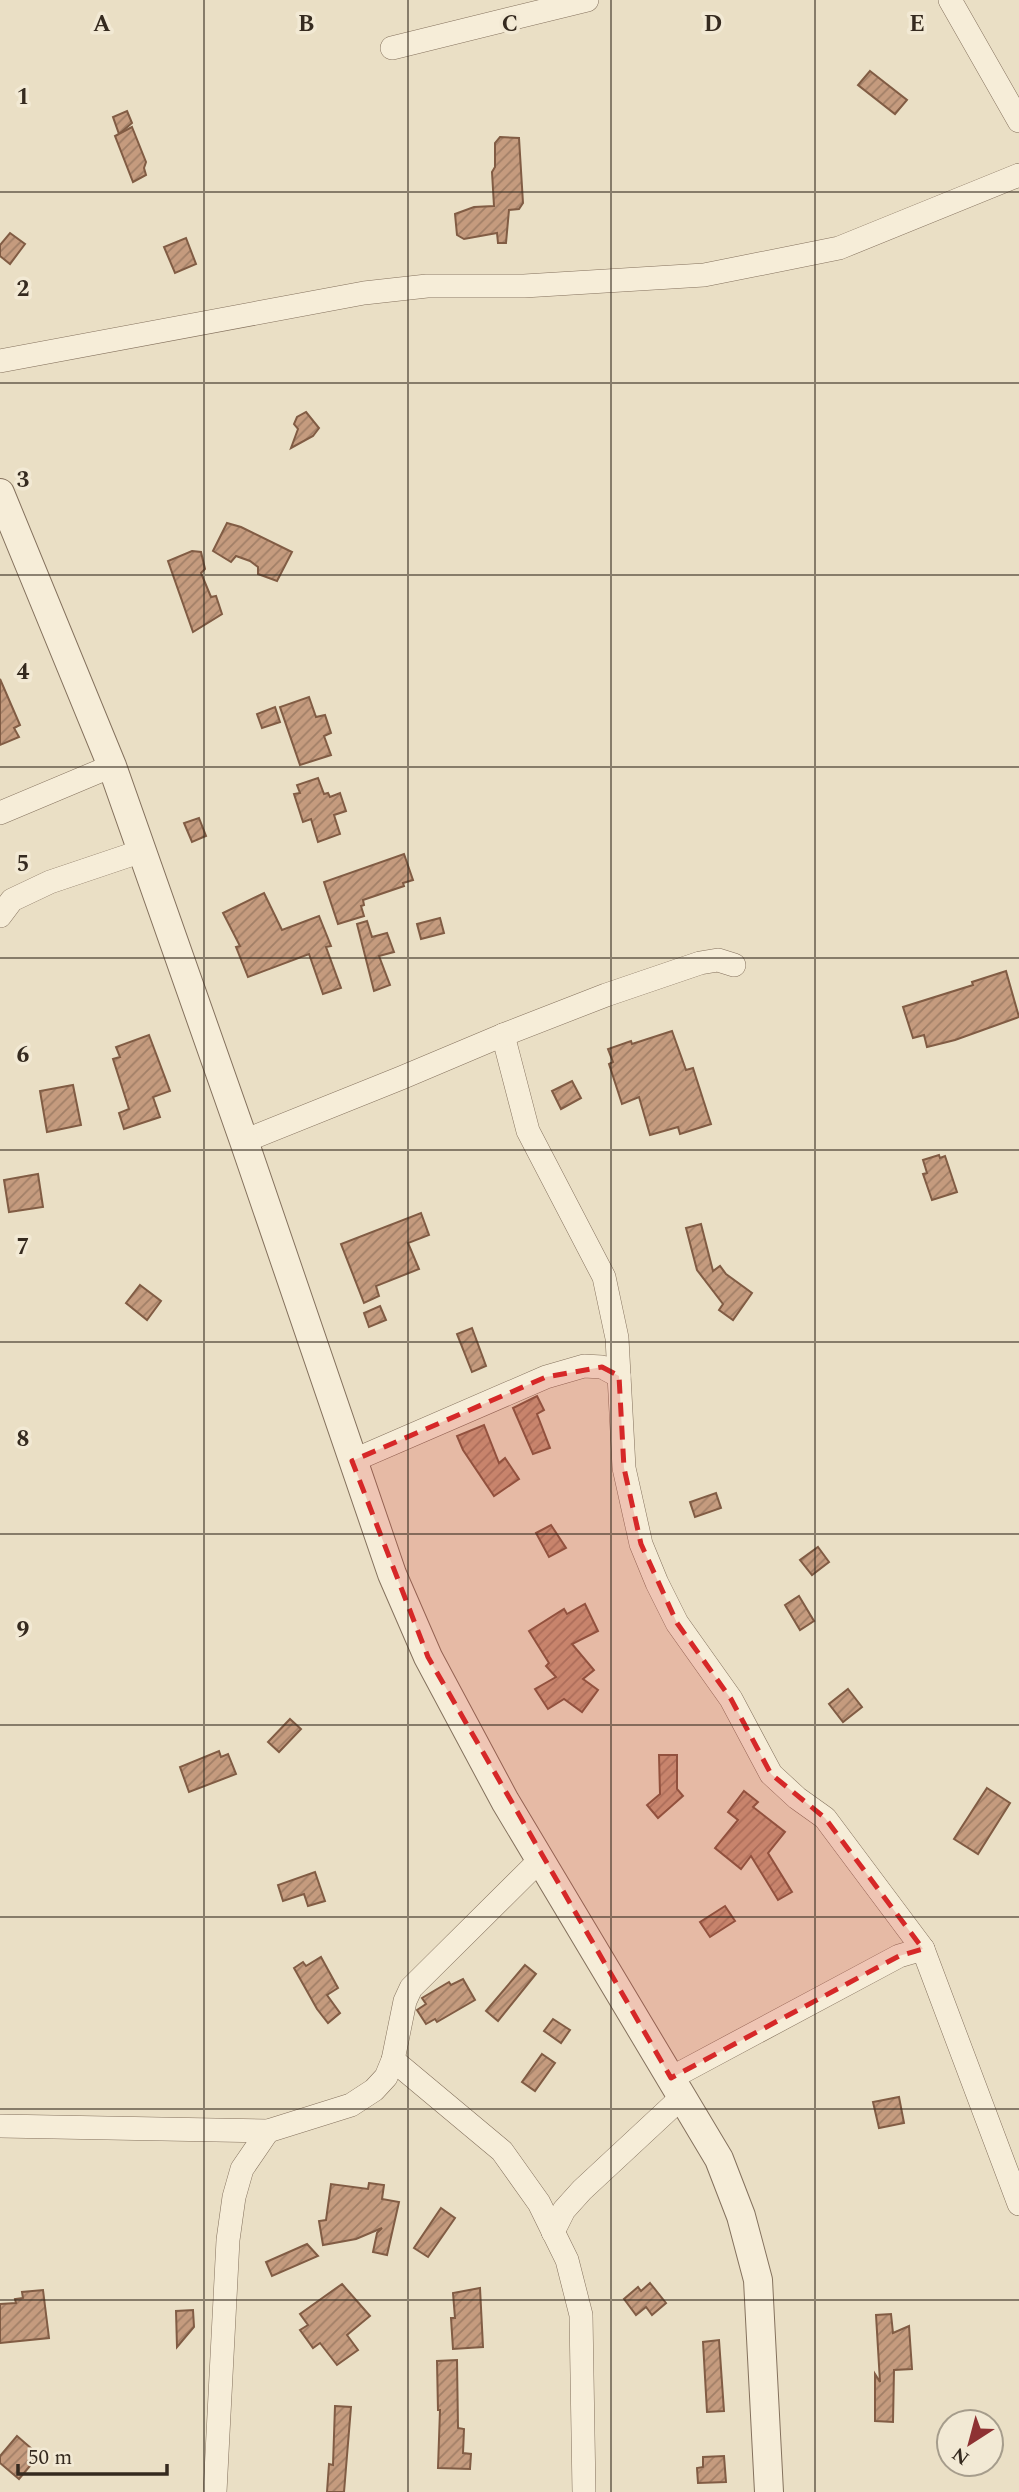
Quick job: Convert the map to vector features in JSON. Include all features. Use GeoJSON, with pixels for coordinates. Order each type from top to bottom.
{"type":"FeatureCollection","features":[{"type":"Feature","properties":{"kind":"street"},"geometry":{"type":"LineString","coordinates":[[392,48],[587,0]]}},
{"type":"Feature","properties":{"kind":"street"},"geometry":{"type":"LineString","coordinates":[[950,0],[1019,121]]}},
{"type":"Feature","properties":{"kind":"street"},"geometry":{"type":"LineString","coordinates":[[0,361],[364,293],[427,286],[524,286],[704,275],[839,248],[1019,175]]}},
{"type":"Feature","properties":{"kind":"street"},"geometry":{"type":"LineString","coordinates":[[0,493],[112,766],[392,1574],[428,1657],[505,1801],[719,2159],[741,2216],[758,2280],[769,2492]]}},
{"type":"Feature","properties":{"kind":"street"},"geometry":{"type":"LineString","coordinates":[[0,813],[112,766]]}},
{"type":"Feature","properties":{"kind":"street"},"geometry":{"type":"LineString","coordinates":[[0,916],[12,900],[50,882],[142,851]]}},
{"type":"Feature","properties":{"kind":"street"},"geometry":{"type":"LineString","coordinates":[[244,1141],[401,1079],[503,1034],[700,963],[718,960],[734,965]]}},
{"type":"Feature","properties":{"kind":"street"},"geometry":{"type":"LineString","coordinates":[[503,1034],[528,1131],[604,1277],[617,1338],[624,1468],[641,1544],[656,1583],[677,1623],[731,1699],[771,1774],[797,1798],[825,1818],[923,1949],[1019,2204]]}},
{"type":"Feature","properties":{"kind":"street"},"geometry":{"type":"LineString","coordinates":[[352,1461],[546,1377],[584,1366],[603,1367],[619,1376]]}},
{"type":"Feature","properties":{"kind":"street"},"geometry":{"type":"LineString","coordinates":[[0,2126],[268,2131],[351,2105],[374,2090],[386,2077],[393,2060],[405,2000],[411,1988],[541,1860]]}},
{"type":"Feature","properties":{"kind":"street"},"geometry":{"type":"LineString","coordinates":[[553,2231],[564,2210],[676,2087],[899,1956],[923,1949]]}},
{"type":"Feature","properties":{"kind":"street"},"geometry":{"type":"LineString","coordinates":[[393,2060],[502,2151],[539,2203],[567,2260],[581,2315],[584,2492]]}},
{"type":"Feature","properties":{"kind":"street"},"geometry":{"type":"LineString","coordinates":[[215,2492],[228,2240],[234,2197],[242,2169],[268,2131]]}},
{"type":"Feature","properties":{"kind":"highlighted area"},"geometry":{"type":"Polygon","coordinates":[[[602,1367],[619,1376],[624,1468],[641,1544],[677,1623],[731,1699],[771,1774],[825,1818],[923,1949],[899,1956],[671,2078],[428,1657],[352,1461],[546,1377],[602,1367]]]}},
{"type":"Feature","properties":{"kind":"building"},"geometry":{"type":"Polygon","coordinates":[[[870,71],[907,100],[895,114],[858,85],[870,71]]]}},
{"type":"Feature","properties":{"kind":"building"},"geometry":{"type":"Polygon","coordinates":[[[127,111],[132,123],[119,134],[113,117],[127,111]]]}},
{"type":"Feature","properties":{"kind":"building"},"geometry":{"type":"Polygon","coordinates":[[[132,127],[146,162],[146,175],[133,182],[115,136],[132,127]]]}},
{"type":"Feature","properties":{"kind":"building"},"geometry":{"type":"Polygon","coordinates":[[[500,137],[519,138],[523,203],[519,209],[509,210],[506,243],[498,243],[497,233],[464,239],[457,235],[455,214],[474,207],[494,206],[492,172],[495,167],[495,143],[500,137]]]}},
{"type":"Feature","properties":{"kind":"building"},"geometry":{"type":"Polygon","coordinates":[[[10,233],[25,244],[10,264],[0,256],[0,245],[10,233]]]}},
{"type":"Feature","properties":{"kind":"building"},"geometry":{"type":"Polygon","coordinates":[[[186,238],[196,264],[175,273],[164,247],[186,238]]]}},
{"type":"Feature","properties":{"kind":"building"},"geometry":{"type":"Polygon","coordinates":[[[306,412],[319,428],[313,436],[291,448],[298,429],[294,424],[297,417],[306,412]]]}},
{"type":"Feature","properties":{"kind":"building"},"geometry":{"type":"Polygon","coordinates":[[[227,523],[292,552],[277,581],[258,574],[258,567],[250,561],[236,556],[231,562],[213,551],[227,523]]]}},
{"type":"Feature","properties":{"kind":"building"},"geometry":{"type":"Polygon","coordinates":[[[192,551],[201,552],[205,569],[201,573],[211,597],[216,596],[222,614],[193,632],[168,561],[192,551]]]}},
{"type":"Feature","properties":{"kind":"building"},"geometry":{"type":"Polygon","coordinates":[[[0,679],[20,725],[14,728],[19,737],[0,745],[0,679]]]}},
{"type":"Feature","properties":{"kind":"building"},"geometry":{"type":"Polygon","coordinates":[[[309,697],[316,717],[325,715],[331,733],[324,736],[331,755],[300,765],[280,707],[309,697]]]}},
{"type":"Feature","properties":{"kind":"building"},"geometry":{"type":"Polygon","coordinates":[[[275,707],[280,722],[262,728],[257,714],[275,707]]]}},
{"type":"Feature","properties":{"kind":"building"},"geometry":{"type":"Polygon","coordinates":[[[318,778],[324,794],[328,793],[330,797],[340,793],[346,811],[334,815],[340,834],[318,842],[311,819],[303,822],[294,794],[300,793],[297,785],[318,778]]]}},
{"type":"Feature","properties":{"kind":"building"},"geometry":{"type":"Polygon","coordinates":[[[199,818],[206,836],[192,842],[184,823],[199,818]]]}},
{"type":"Feature","properties":{"kind":"building"},"geometry":{"type":"Polygon","coordinates":[[[404,854],[413,880],[403,883],[404,886],[363,900],[364,905],[361,906],[364,916],[338,924],[324,882],[404,854]]]}},
{"type":"Feature","properties":{"kind":"building"},"geometry":{"type":"Polygon","coordinates":[[[264,893],[282,930],[319,916],[331,946],[326,947],[341,988],[323,994],[309,954],[248,977],[236,947],[240,946],[223,913],[264,893]]]}},
{"type":"Feature","properties":{"kind":"building"},"geometry":{"type":"Polygon","coordinates":[[[440,918],[444,933],[421,939],[417,924],[440,918]]]}},
{"type":"Feature","properties":{"kind":"building"},"geometry":{"type":"Polygon","coordinates":[[[367,921],[372,937],[387,933],[394,952],[379,956],[390,985],[374,991],[357,924],[367,921]]]}},
{"type":"Feature","properties":{"kind":"building"},"geometry":{"type":"Polygon","coordinates":[[[1006,971],[1019,1017],[927,1047],[924,1035],[913,1038],[903,1007],[973,985],[972,982],[1006,971]]]}},
{"type":"Feature","properties":{"kind":"building"},"geometry":{"type":"Polygon","coordinates":[[[672,1031],[686,1070],[693,1068],[711,1124],[680,1134],[678,1127],[650,1135],[639,1097],[622,1104],[609,1064],[613,1062],[608,1049],[672,1031]]]}},
{"type":"Feature","properties":{"kind":"building"},"geometry":{"type":"Polygon","coordinates":[[[149,1035],[170,1091],[153,1097],[160,1117],[124,1129],[119,1113],[129,1109],[113,1059],[120,1057],[116,1047],[149,1035]]]}},
{"type":"Feature","properties":{"kind":"building"},"geometry":{"type":"Polygon","coordinates":[[[572,1081],[581,1098],[561,1109],[552,1091],[572,1081]]]}},
{"type":"Feature","properties":{"kind":"building"},"geometry":{"type":"Polygon","coordinates":[[[73,1085],[81,1125],[47,1132],[40,1091],[73,1085]]]}},
{"type":"Feature","properties":{"kind":"building"},"geometry":{"type":"Polygon","coordinates":[[[939,1155],[940,1158],[945,1156],[957,1192],[932,1200],[923,1174],[927,1173],[923,1160],[939,1155]]]}},
{"type":"Feature","properties":{"kind":"building"},"geometry":{"type":"Polygon","coordinates":[[[38,1174],[43,1207],[9,1212],[4,1180],[38,1174]]]}},
{"type":"Feature","properties":{"kind":"building"},"geometry":{"type":"Polygon","coordinates":[[[421,1213],[429,1235],[408,1243],[419,1269],[376,1286],[379,1296],[364,1303],[341,1244],[421,1213]]]}},
{"type":"Feature","properties":{"kind":"building"},"geometry":{"type":"Polygon","coordinates":[[[701,1224],[713,1271],[720,1266],[726,1274],[752,1293],[733,1320],[719,1310],[723,1304],[697,1270],[686,1228],[701,1224]]]}},
{"type":"Feature","properties":{"kind":"building"},"geometry":{"type":"Polygon","coordinates":[[[140,1285],[161,1301],[147,1320],[126,1303],[140,1285]]]}},
{"type":"Feature","properties":{"kind":"building"},"geometry":{"type":"Polygon","coordinates":[[[380,1306],[386,1320],[369,1327],[364,1313],[380,1306]]]}},
{"type":"Feature","properties":{"kind":"building"},"geometry":{"type":"Polygon","coordinates":[[[472,1328],[486,1366],[472,1372],[457,1334],[472,1328]]]}},
{"type":"Feature","properties":{"kind":"building"},"geometry":{"type":"Polygon","coordinates":[[[537,1396],[544,1410],[537,1414],[550,1448],[533,1454],[513,1408],[537,1396]]]}},
{"type":"Feature","properties":{"kind":"building"},"geometry":{"type":"Polygon","coordinates":[[[484,1425],[499,1463],[505,1458],[519,1479],[494,1496],[463,1450],[457,1436],[484,1425]]]}},
{"type":"Feature","properties":{"kind":"building"},"geometry":{"type":"Polygon","coordinates":[[[716,1493],[721,1508],[695,1517],[690,1502],[716,1493]]]}},
{"type":"Feature","properties":{"kind":"building"},"geometry":{"type":"Polygon","coordinates":[[[551,1525],[566,1548],[549,1557],[536,1533],[551,1525]]]}},
{"type":"Feature","properties":{"kind":"building"},"geometry":{"type":"Polygon","coordinates":[[[818,1547],[829,1562],[812,1575],[800,1560],[818,1547]]]}},
{"type":"Feature","properties":{"kind":"building"},"geometry":{"type":"Polygon","coordinates":[[[799,1596],[814,1621],[800,1630],[785,1605],[799,1596]]]}},
{"type":"Feature","properties":{"kind":"building"},"geometry":{"type":"Polygon","coordinates":[[[585,1604],[598,1631],[572,1644],[594,1670],[583,1679],[598,1690],[582,1712],[564,1699],[548,1709],[535,1689],[556,1677],[546,1666],[549,1663],[529,1631],[564,1609],[567,1614],[585,1604]]]}},
{"type":"Feature","properties":{"kind":"building"},"geometry":{"type":"Polygon","coordinates":[[[848,1689],[862,1707],[843,1722],[829,1704],[848,1689]]]}},
{"type":"Feature","properties":{"kind":"building"},"geometry":{"type":"Polygon","coordinates":[[[290,1719],[301,1729],[279,1752],[268,1742],[290,1719]]]}},
{"type":"Feature","properties":{"kind":"building"},"geometry":{"type":"Polygon","coordinates":[[[219,1751],[221,1757],[228,1754],[236,1774],[189,1792],[180,1767],[219,1751]]]}},
{"type":"Feature","properties":{"kind":"building"},"geometry":{"type":"Polygon","coordinates":[[[659,1755],[677,1755],[677,1789],[683,1796],[658,1818],[647,1805],[660,1794],[659,1755]]]}},
{"type":"Feature","properties":{"kind":"building"},"geometry":{"type":"Polygon","coordinates":[[[987,1788],[1010,1803],[978,1854],[954,1839],[987,1788]]]}},
{"type":"Feature","properties":{"kind":"building"},"geometry":{"type":"Polygon","coordinates":[[[744,1791],[758,1802],[753,1807],[785,1832],[768,1853],[792,1892],[778,1900],[751,1856],[741,1869],[715,1848],[738,1820],[728,1812],[744,1791]]]}},
{"type":"Feature","properties":{"kind":"building"},"geometry":{"type":"Polygon","coordinates":[[[315,1872],[325,1901],[308,1906],[304,1894],[283,1901],[278,1885],[315,1872]]]}},
{"type":"Feature","properties":{"kind":"building"},"geometry":{"type":"Polygon","coordinates":[[[725,1906],[735,1921],[710,1937],[700,1922],[725,1906]]]}},
{"type":"Feature","properties":{"kind":"building"},"geometry":{"type":"Polygon","coordinates":[[[321,1957],[338,1988],[327,1995],[340,2013],[328,2023],[294,1968],[303,1962],[306,1966],[321,1957]]]}},
{"type":"Feature","properties":{"kind":"building"},"geometry":{"type":"Polygon","coordinates":[[[525,1965],[536,1974],[498,2021],[486,2011],[525,1965]]]}},
{"type":"Feature","properties":{"kind":"building"},"geometry":{"type":"Polygon","coordinates":[[[463,1979],[475,2000],[437,2022],[435,2019],[426,2024],[417,2010],[426,2004],[422,1998],[449,1982],[451,1985],[463,1979]]]}},
{"type":"Feature","properties":{"kind":"building"},"geometry":{"type":"Polygon","coordinates":[[[553,2019],[570,2030],[561,2043],[544,2031],[553,2019]]]}},
{"type":"Feature","properties":{"kind":"building"},"geometry":{"type":"Polygon","coordinates":[[[542,2054],[555,2063],[535,2091],[522,2082],[542,2054]]]}},
{"type":"Feature","properties":{"kind":"building"},"geometry":{"type":"Polygon","coordinates":[[[899,2097],[904,2123],[879,2128],[873,2102],[899,2097]]]}},
{"type":"Feature","properties":{"kind":"building"},"geometry":{"type":"Polygon","coordinates":[[[369,2183],[384,2185],[382,2199],[399,2202],[387,2255],[373,2252],[377,2233],[382,2228],[356,2239],[323,2245],[319,2221],[326,2220],[331,2184],[368,2189],[369,2183]]]}},
{"type":"Feature","properties":{"kind":"building"},"geometry":{"type":"Polygon","coordinates":[[[441,2208],[455,2218],[428,2257],[414,2248],[441,2208]]]}},
{"type":"Feature","properties":{"kind":"building"},"geometry":{"type":"Polygon","coordinates":[[[307,2244],[318,2256],[272,2276],[266,2262],[307,2244]]]}},
{"type":"Feature","properties":{"kind":"building"},"geometry":{"type":"Polygon","coordinates":[[[650,2283],[666,2303],[652,2315],[646,2307],[636,2315],[624,2299],[638,2287],[641,2291],[650,2283]]]}},
{"type":"Feature","properties":{"kind":"building"},"geometry":{"type":"Polygon","coordinates":[[[342,2284],[370,2316],[347,2335],[358,2350],[337,2365],[320,2343],[313,2348],[300,2330],[308,2325],[300,2314],[342,2284]]]}},
{"type":"Feature","properties":{"kind":"building"},"geometry":{"type":"Polygon","coordinates":[[[480,2288],[483,2347],[453,2349],[453,2293],[480,2288]]]}},
{"type":"Feature","properties":{"kind":"building"},"geometry":{"type":"Polygon","coordinates":[[[43,2290],[49,2338],[0,2343],[0,2304],[16,2303],[15,2299],[23,2298],[22,2292],[43,2290]]]}},
{"type":"Feature","properties":{"kind":"building"},"geometry":{"type":"Polygon","coordinates":[[[193,2310],[194,2327],[177,2347],[176,2311],[193,2310]]]}},
{"type":"Feature","properties":{"kind":"building"},"geometry":{"type":"Polygon","coordinates":[[[891,2314],[893,2333],[909,2326],[912,2369],[894,2370],[893,2422],[875,2421],[875,2374],[880,2382],[876,2315],[891,2314]]]}},
{"type":"Feature","properties":{"kind":"building"},"geometry":{"type":"Polygon","coordinates":[[[719,2340],[724,2411],[707,2412],[703,2342],[719,2340]]]}},
{"type":"Feature","properties":{"kind":"building"},"geometry":{"type":"Polygon","coordinates":[[[457,2360],[458,2428],[464,2429],[463,2453],[471,2454],[470,2469],[438,2468],[440,2410],[437,2361],[457,2360]]]}},
{"type":"Feature","properties":{"kind":"building"},"geometry":{"type":"Polygon","coordinates":[[[335,2406],[351,2407],[344,2492],[327,2492],[329,2464],[333,2465],[335,2406]]]}},
{"type":"Feature","properties":{"kind":"building"},"geometry":{"type":"Polygon","coordinates":[[[17,2436],[39,2455],[19,2479],[0,2463],[0,2456],[17,2436]]]}},
{"type":"Feature","properties":{"kind":"building"},"geometry":{"type":"Polygon","coordinates":[[[724,2456],[726,2482],[698,2483],[697,2468],[703,2467],[703,2457],[724,2456]]]}}]}
